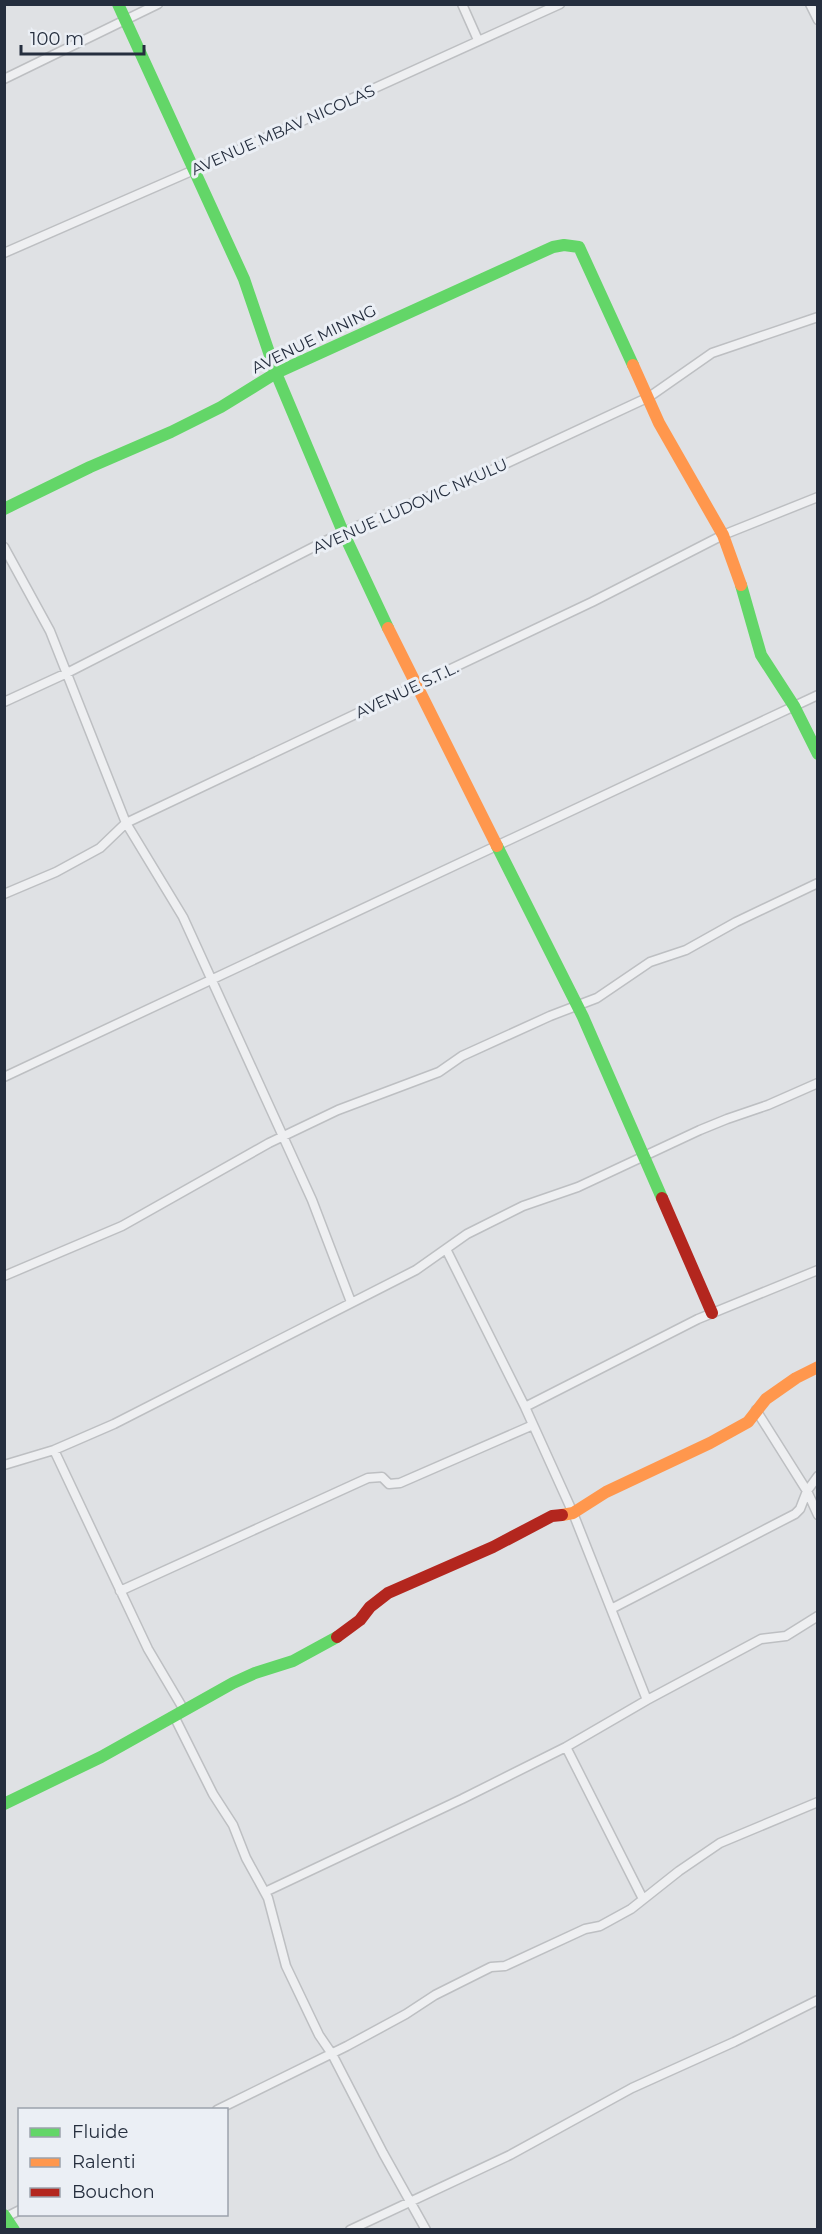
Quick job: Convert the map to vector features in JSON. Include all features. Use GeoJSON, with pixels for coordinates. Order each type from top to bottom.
{"type":"FeatureCollection","features":[{"type":"Feature","properties":{"kind":"street"},"geometry":{"type":"LineString","coordinates":[[118,4],[244,279],[276,373],[343,532],[416,686],[577,1005],[712,1313]]}},
{"type":"Feature","properties":{"kind":"street"},"geometry":{"type":"LineString","coordinates":[[4,79],[126,22],[158,4]]}},
{"type":"Feature","properties":{"kind":"street"},"geometry":{"type":"LineString","coordinates":[[462,4],[478,40]]}},
{"type":"Feature","properties":{"kind":"street","name":"AVENUE MBAV NICOLAS"},"geometry":{"type":"LineString","coordinates":[[4,253],[194,170],[560,4]]}},
{"type":"Feature","properties":{"kind":"street"},"geometry":{"type":"LineString","coordinates":[[810,4],[818,20]]}},
{"type":"Feature","properties":{"kind":"street","name":"AVENUE MINING"},"geometry":{"type":"LineString","coordinates":[[4,510],[90,466],[221,407],[276,373],[553,247],[564,245],[579,247],[649,397]]}},
{"type":"Feature","properties":{"kind":"street","name":"AVENUE LUDOVIC NKULU"},"geometry":{"type":"LineString","coordinates":[[4,702],[67,673],[343,532],[511,462],[649,397],[712,353],[818,317]]}},
{"type":"Feature","properties":{"kind":"street"},"geometry":{"type":"LineString","coordinates":[[649,397],[659,423],[723,535],[742,589],[761,655],[794,706],[818,754]]}},
{"type":"Feature","properties":{"kind":"street","name":"AVENUE S.T.L."},"geometry":{"type":"LineString","coordinates":[[4,894],[56,872],[100,848],[126,823],[592,602],[723,535],[818,497]]}},
{"type":"Feature","properties":{"kind":"street"},"geometry":{"type":"LineString","coordinates":[[4,547],[50,631],[126,823],[183,917],[212,980],[312,1200],[351,1302]]}},
{"type":"Feature","properties":{"kind":"street"},"geometry":{"type":"LineString","coordinates":[[4,1077],[818,695]]}},
{"type":"Feature","properties":{"kind":"street"},"geometry":{"type":"LineString","coordinates":[[4,1276],[122,1226],[208,1176],[338,1110],[439,1072],[462,1056],[597,998],[650,962],[686,950],[736,922],[818,883]]}},
{"type":"Feature","properties":{"kind":"street"},"geometry":{"type":"LineString","coordinates":[[4,1465],[54,1450],[114,1424],[416,1270],[468,1234],[523,1206],[578,1187],[727,1119],[768,1105],[818,1083]]}},
{"type":"Feature","properties":{"kind":"street"},"geometry":{"type":"LineString","coordinates":[[446,1249],[525,1407],[573,1513],[647,1700]]}},
{"type":"Feature","properties":{"kind":"street"},"geometry":{"type":"LineString","coordinates":[[525,1407],[712,1313],[818,1270]]}},
{"type":"Feature","properties":{"kind":"street"},"geometry":{"type":"LineString","coordinates":[[4,1804],[101,1757],[255,1673],[293,1661],[316,1649],[344,1633],[360,1620],[370,1607],[388,1593],[407,1583],[493,1548],[552,1516],[573,1513],[606,1492],[732,1431],[748,1422],[756,1410],[779,1390],[818,1367]]}},
{"type":"Feature","properties":{"kind":"street"},"geometry":{"type":"LineString","coordinates":[[756,1410],[807,1491],[818,1515]]}},
{"type":"Feature","properties":{"kind":"street"},"geometry":{"type":"LineString","coordinates":[[120,1592],[368,1478],[382,1477],[389,1484],[400,1483],[533,1425]]}},
{"type":"Feature","properties":{"kind":"street"},"geometry":{"type":"LineString","coordinates":[[54,1450],[179,1713],[213,1794],[233,1824],[246,1858],[265,1892],[286,1966],[319,2035],[332,2054],[383,2153],[426,2229]]}},
{"type":"Feature","properties":{"kind":"street"},"geometry":{"type":"LineString","coordinates":[[611,1609],[795,1514],[818,1476]]}},
{"type":"Feature","properties":{"kind":"street"},"geometry":{"type":"LineString","coordinates":[[265,1892],[566,1747],[647,1700],[761,1639],[786,1636],[818,1616]]}},
{"type":"Feature","properties":{"kind":"street"},"geometry":{"type":"LineString","coordinates":[[566,1747],[644,1899]]}},
{"type":"Feature","properties":{"kind":"street"},"geometry":{"type":"LineString","coordinates":[[219,2108],[332,2054],[406,2014],[435,1995],[491,1967],[505,1966],[585,1929],[600,1926],[631,1909],[679,1871],[720,1843],[818,1802]]}},
{"type":"Feature","properties":{"kind":"street"},"geometry":{"type":"LineString","coordinates":[[350,2229],[510,2155],[632,2088],[734,2042],[818,2000]]}},
{"type":"Feature","properties":{"kind":"street"},"geometry":{"type":"LineString","coordinates":[[5,2216],[14,2229]]}},
{"type":"Feature","properties":{"kind":"traffic: fast"},"geometry":{"type":"LineString","coordinates":[[118,4],[244,279],[276,373],[343,532],[388,628]]}},
{"type":"Feature","properties":{"kind":"traffic: fast"},"geometry":{"type":"LineString","coordinates":[[4,509],[90,467],[171,432],[221,407],[276,373],[553,247],[564,245],[579,247],[633,365]]}},
{"type":"Feature","properties":{"kind":"traffic: fast"},"geometry":{"type":"LineString","coordinates":[[741,585],[761,655],[794,706],[818,754]]}},
{"type":"Feature","properties":{"kind":"traffic: fast"},"geometry":{"type":"LineString","coordinates":[[497,846],[583,1017],[662,1198]]}},
{"type":"Feature","properties":{"kind":"traffic: fast"},"geometry":{"type":"LineString","coordinates":[[4,1804],[101,1757],[233,1683],[255,1673],[293,1661],[337,1637]]}},
{"type":"Feature","properties":{"kind":"traffic: fast"},"geometry":{"type":"LineString","coordinates":[[4,2215],[14,2230]]}},
{"type":"Feature","properties":{"kind":"traffic: slow"},"geometry":{"type":"LineString","coordinates":[[633,365],[659,423],[723,535],[741,585]]}},
{"type":"Feature","properties":{"kind":"traffic: slow"},"geometry":{"type":"LineString","coordinates":[[388,628],[497,846]]}},
{"type":"Feature","properties":{"kind":"traffic: slow"},"geometry":{"type":"LineString","coordinates":[[562,1515],[573,1513],[606,1492],[710,1443],[748,1422],[766,1399],[796,1378],[818,1367]]}},
{"type":"Feature","properties":{"kind":"traffic: jam"},"geometry":{"type":"LineString","coordinates":[[662,1198],[712,1313]]}},
{"type":"Feature","properties":{"kind":"traffic: jam"},"geometry":{"type":"LineString","coordinates":[[337,1637],[360,1620],[370,1607],[388,1593],[493,1547],[552,1516],[562,1515]]}}]}
